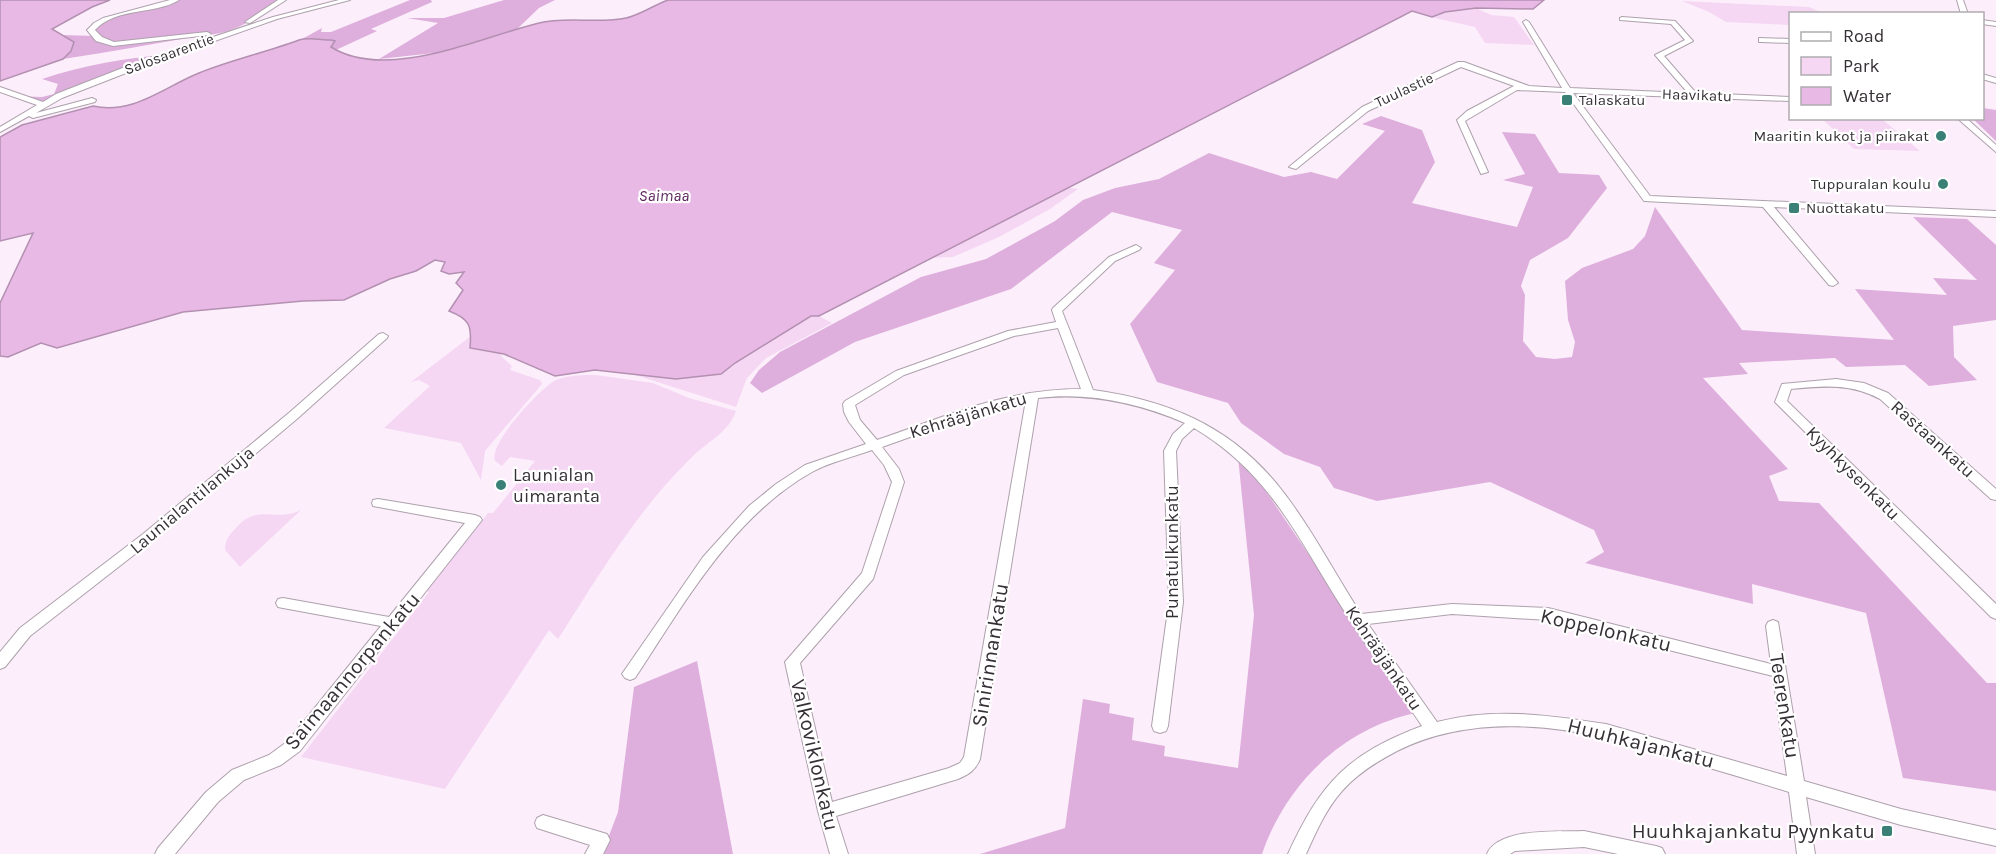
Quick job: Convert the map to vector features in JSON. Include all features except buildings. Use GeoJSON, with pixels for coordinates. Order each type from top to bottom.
{"type":"FeatureCollection","features":[{"type":"Feature","properties":{"kind":"street"},"geometry":{"type":"LineString","coordinates":[[176,0],[148,10],[105,18],[91,30],[106,43],[123,44],[233,31],[283,0]]}},
{"type":"Feature","properties":{"kind":"street","name":"Salosaarentie"},"geometry":{"type":"LineString","coordinates":[[0,130],[59,96],[233,31],[347,0]]}},
{"type":"Feature","properties":{"kind":"street"},"geometry":{"type":"LineString","coordinates":[[1622,19],[1673,22],[1689,41],[1659,55],[1694,94]]}},
{"type":"Feature","properties":{"kind":"street"},"geometry":{"type":"LineString","coordinates":[[1526,22],[1567,90],[1647,199],[1996,214]]}},
{"type":"Feature","properties":{"kind":"street"},"geometry":{"type":"LineString","coordinates":[[1762,40],[1789,41]]}},
{"type":"Feature","properties":{"kind":"street","name":"Tuulastie"},"geometry":{"type":"LineString","coordinates":[[1293,167],[1365,109],[1461,64],[1528,88]]}},
{"type":"Feature","properties":{"kind":"street"},"geometry":{"type":"LineString","coordinates":[[1484,172],[1461,120],[1516,88],[1528,88]]}},
{"type":"Feature","properties":{"kind":"street","name":"Haavikatu"},"geometry":{"type":"LineString","coordinates":[[1528,88],[1789,99]]}},
{"type":"Feature","properties":{"kind":"street"},"geometry":{"type":"LineString","coordinates":[[0,89],[43,105]]}},
{"type":"Feature","properties":{"kind":"street"},"geometry":{"type":"LineString","coordinates":[[14,122],[92,100]]}},
{"type":"Feature","properties":{"kind":"street"},"geometry":{"type":"LineString","coordinates":[[1963,120],[1996,149]]}},
{"type":"Feature","properties":{"kind":"street"},"geometry":{"type":"LineString","coordinates":[[1767,204],[1833,283]]}},
{"type":"Feature","properties":{"kind":"street"},"geometry":{"type":"LineString","coordinates":[[1089,394],[1057,310],[1112,260],[1136,248]]}},
{"type":"Feature","properties":{"kind":"street"},"geometry":{"type":"LineString","coordinates":[[876,445],[852,417],[849,409],[853,400],[900,373],[1012,333],[1061,324]]}},
{"type":"Feature","properties":{"kind":"street","name":"Launialantilankuja"},"geometry":{"type":"LineString","coordinates":[[0,663],[25,632],[148,537],[294,415],[382,336]]}},
{"type":"Feature","properties":{"kind":"street","name":"Kyyhkysenkatu"},"geometry":{"type":"LineString","coordinates":[[1867,386],[1847,381],[1786,386],[1781,402],[1996,613]]}},
{"type":"Feature","properties":{"kind":"street","name":"Rastaankatu"},"geometry":{"type":"LineString","coordinates":[[1867,386],[1884,396],[1996,496]]}},
{"type":"Feature","properties":{"kind":"street","name":"Kehrääjänkatu"},"geometry":{"type":"LineString","coordinates":[[630,675],[688,589],[729,534],[775,488],[809,468],[979,408],[1033,395],[1089,394],[1138,401],[1194,422],[1245,457],[1272,487],[1357,620],[1432,728]]}},
{"type":"Feature","properties":{"kind":"street","name":"Sinirinnankatu"},"geometry":{"type":"LineString","coordinates":[[826,811],[952,774],[966,768],[972,759],[1033,395]]}},
{"type":"Feature","properties":{"kind":"street","name":"Punatulkunkatu"},"geometry":{"type":"LineString","coordinates":[[1160,726],[1176,602],[1170,451],[1177,437],[1194,422]]}},
{"type":"Feature","properties":{"kind":"street","name":"Valkoviklonkatu"},"geometry":{"type":"LineString","coordinates":[[839,854],[826,811],[792,662],[868,575],[898,482],[893,467],[876,445]]}},
{"type":"Feature","properties":{"kind":"street","name":"Saimaannorpankatu"},"geometry":{"type":"LineString","coordinates":[[164,854],[212,797],[238,775],[276,760],[294,746],[475,520],[378,502]]}},
{"type":"Feature","properties":{"kind":"street"},"geometry":{"type":"LineString","coordinates":[[283,603],[393,623]]}},
{"type":"Feature","properties":{"kind":"street","name":"Koppelonkatu"},"geometry":{"type":"LineString","coordinates":[[1357,620],[1452,609],[1548,614],[1780,672]]}},
{"type":"Feature","properties":{"kind":"street","name":"Teerenkatu"},"geometry":{"type":"LineString","coordinates":[[1773,626],[1806,854]]}},
{"type":"Feature","properties":{"kind":"street","name":"Huuhkajankatu"},"geometry":{"type":"LineString","coordinates":[[1297,854],[1312,822],[1341,781],[1361,763],[1385,749],[1432,728],[1510,718],[1557,722],[1617,734],[1901,817],[1996,838]]}},
{"type":"Feature","properties":{"kind":"street"},"geometry":{"type":"LineString","coordinates":[[543,823],[598,847]]}},
{"type":"Feature","properties":{"kind":"street"},"geometry":{"type":"LineString","coordinates":[[1496,854],[1512,843],[1584,839],[1656,854]]}},
{"type":"Feature","properties":{"kind":"green space"},"geometry":{"type":"Polygon","coordinates":[[[1682,1],[1809,7],[1821,12],[1789,12],[1789,25],[1726,22],[1682,1]]]}},
{"type":"Feature","properties":{"kind":"green space"},"geometry":{"type":"Polygon","coordinates":[[[1476,8],[1491,15],[1514,17],[1534,45],[1485,43],[1475,27],[1430,17],[1445,12],[1476,8]]]}},
{"type":"Feature","properties":{"kind":"green space"},"geometry":{"type":"Polygon","coordinates":[[[1823,120],[1883,120],[1920,151],[1854,149],[1823,120]]]}},
{"type":"Feature","properties":{"kind":"green space"},"geometry":{"type":"Polygon","coordinates":[[[1061,186],[1078,189],[1050,209],[999,237],[953,257],[926,258],[819,316],[832,323],[766,358],[747,378],[736,407],[629,373],[684,379],[1061,186]]]}},
{"type":"Feature","properties":{"kind":"green space"},"geometry":{"type":"Polygon","coordinates":[[[464,290],[503,353],[501,356],[512,366],[510,370],[540,380],[542,384],[485,451],[481,480],[461,443],[384,428],[430,386],[419,380],[411,382],[471,336],[464,317],[449,311],[464,290]]]}},
{"type":"Feature","properties":{"kind":"green space"},"geometry":{"type":"Polygon","coordinates":[[[596,375],[653,383],[689,398],[736,411],[728,426],[695,454],[652,501],[603,569],[558,639],[549,630],[445,789],[301,757],[429,592],[426,591],[488,513],[493,513],[535,461],[510,457],[502,466],[495,461],[499,443],[516,418],[537,395],[554,381],[569,376],[596,375]]]}},
{"type":"Feature","properties":{"kind":"green space"},"geometry":{"type":"Polygon","coordinates":[[[301,510],[240,567],[225,550],[231,533],[251,516],[283,515],[301,510]]]}},
{"type":"Feature","properties":{"kind":"shaded area"},"geometry":{"type":"Polygon","coordinates":[[[178,0],[283,0],[245,24],[226,32],[63,59],[71,51],[74,42],[60,35],[97,36],[91,30],[105,18],[178,0]]]}},
{"type":"Feature","properties":{"kind":"shaded area"},"geometry":{"type":"Polygon","coordinates":[[[410,0],[431,0],[432,2],[371,29],[377,31],[336,50],[320,40],[302,39],[322,28],[321,32],[331,32],[410,0]]]}},
{"type":"Feature","properties":{"kind":"shaded area"},"geometry":{"type":"Polygon","coordinates":[[[504,0],[555,0],[539,8],[514,32],[444,52],[379,59],[438,23],[407,18],[444,18],[504,0]]]}},
{"type":"Feature","properties":{"kind":"shaded area"},"geometry":{"type":"Polygon","coordinates":[[[170,54],[39,104],[12,96],[42,97],[54,94],[58,84],[42,79],[89,66],[170,54]]]}},
{"type":"Feature","properties":{"kind":"shaded area"},"geometry":{"type":"Polygon","coordinates":[[[1984,108],[1996,110],[1996,141],[1974,120],[1984,120],[1984,108]]]}},
{"type":"Feature","properties":{"kind":"shaded area"},"geometry":{"type":"Polygon","coordinates":[[[1381,116],[1422,130],[1435,162],[1412,203],[1517,227],[1533,187],[1503,180],[1525,174],[1502,132],[1535,134],[1559,173],[1599,175],[1607,188],[1568,238],[1530,260],[1521,286],[1525,295],[1523,341],[1536,357],[1555,359],[1572,357],[1575,342],[1568,320],[1565,281],[1582,268],[1633,249],[1645,236],[1655,207],[1742,330],[1894,340],[1855,289],[1947,295],[1933,278],[1977,280],[1913,217],[1967,219],[1996,245],[1996,320],[1953,326],[1954,357],[1977,380],[1929,386],[1905,365],[1846,367],[1835,358],[1739,363],[1748,374],[1703,378],[1788,469],[1769,476],[1779,501],[1819,503],[1987,683],[1996,683],[1996,791],[1903,778],[1866,613],[1752,584],[1753,604],[1585,563],[1604,552],[1594,530],[1490,482],[1377,501],[1334,488],[1320,467],[1284,454],[1241,423],[1228,403],[1157,382],[1130,324],[1175,270],[1154,263],[1182,230],[1112,212],[1011,289],[855,342],[762,393],[750,383],[759,370],[780,352],[921,277],[986,259],[1055,221],[1083,200],[1115,188],[1159,179],[1209,153],[1284,177],[1311,172],[1337,179],[1385,131],[1362,124],[1381,116]]]}},
{"type":"Feature","properties":{"kind":"shaded area"},"geometry":{"type":"Polygon","coordinates":[[[1238,457],[1263,487],[1416,713],[1389,720],[1365,732],[1342,746],[1321,763],[1286,805],[1262,854],[980,854],[1065,828],[1083,699],[1110,704],[1109,713],[1134,718],[1132,740],[1165,746],[1164,756],[1238,768],[1254,615],[1238,457]]]}},
{"type":"Feature","properties":{"kind":"shaded area"},"geometry":{"type":"Polygon","coordinates":[[[697,661],[733,854],[602,854],[618,812],[634,687],[697,661]]]}},
{"type":"Feature","properties":{"kind":"water"},"geometry":{"type":"Polygon","coordinates":[[[0,0],[110,0],[52,29],[74,42],[71,51],[63,59],[0,81],[0,0]]]}},
{"type":"Feature","properties":{"kind":"water","name":"Saimaa"},"geometry":{"type":"Polygon","coordinates":[[[668,0],[1544,0],[1533,9],[1476,8],[1445,12],[1432,17],[1412,11],[819,316],[811,316],[721,374],[676,379],[595,370],[555,376],[504,354],[470,348],[471,334],[468,324],[461,317],[449,311],[463,290],[456,283],[464,272],[449,274],[441,271],[445,262],[435,260],[416,271],[390,279],[344,300],[303,301],[183,312],[57,348],[41,343],[8,357],[0,356],[0,303],[33,233],[0,241],[0,137],[22,125],[93,106],[122,107],[148,98],[211,68],[303,39],[335,41],[331,47],[354,57],[379,60],[406,58],[462,46],[549,21],[626,18],[668,0]]]}},
{"type":"Feature","properties":{"kind":"place","name":"Talaskatu"},"geometry":{"type":"Point","coordinates":[1567,100]}},
{"type":"Feature","properties":{"kind":"place","name":"Maaritin kukot ja piirakat"},"geometry":{"type":"Point","coordinates":[1941,136]}},
{"type":"Feature","properties":{"kind":"place","name":"Tuppuralan koulu"},"geometry":{"type":"Point","coordinates":[1943,184]}},
{"type":"Feature","properties":{"kind":"place","name":"Nuottakatu"},"geometry":{"type":"Point","coordinates":[1794,208]}},
{"type":"Feature","properties":{"kind":"place","name":"Launialan uimaranta"},"geometry":{"type":"Point","coordinates":[501,485]}},
{"type":"Feature","properties":{"kind":"place","name":"Huuhkajankatu Pyynkatu"},"geometry":{"type":"Point","coordinates":[1887,831]}}]}
